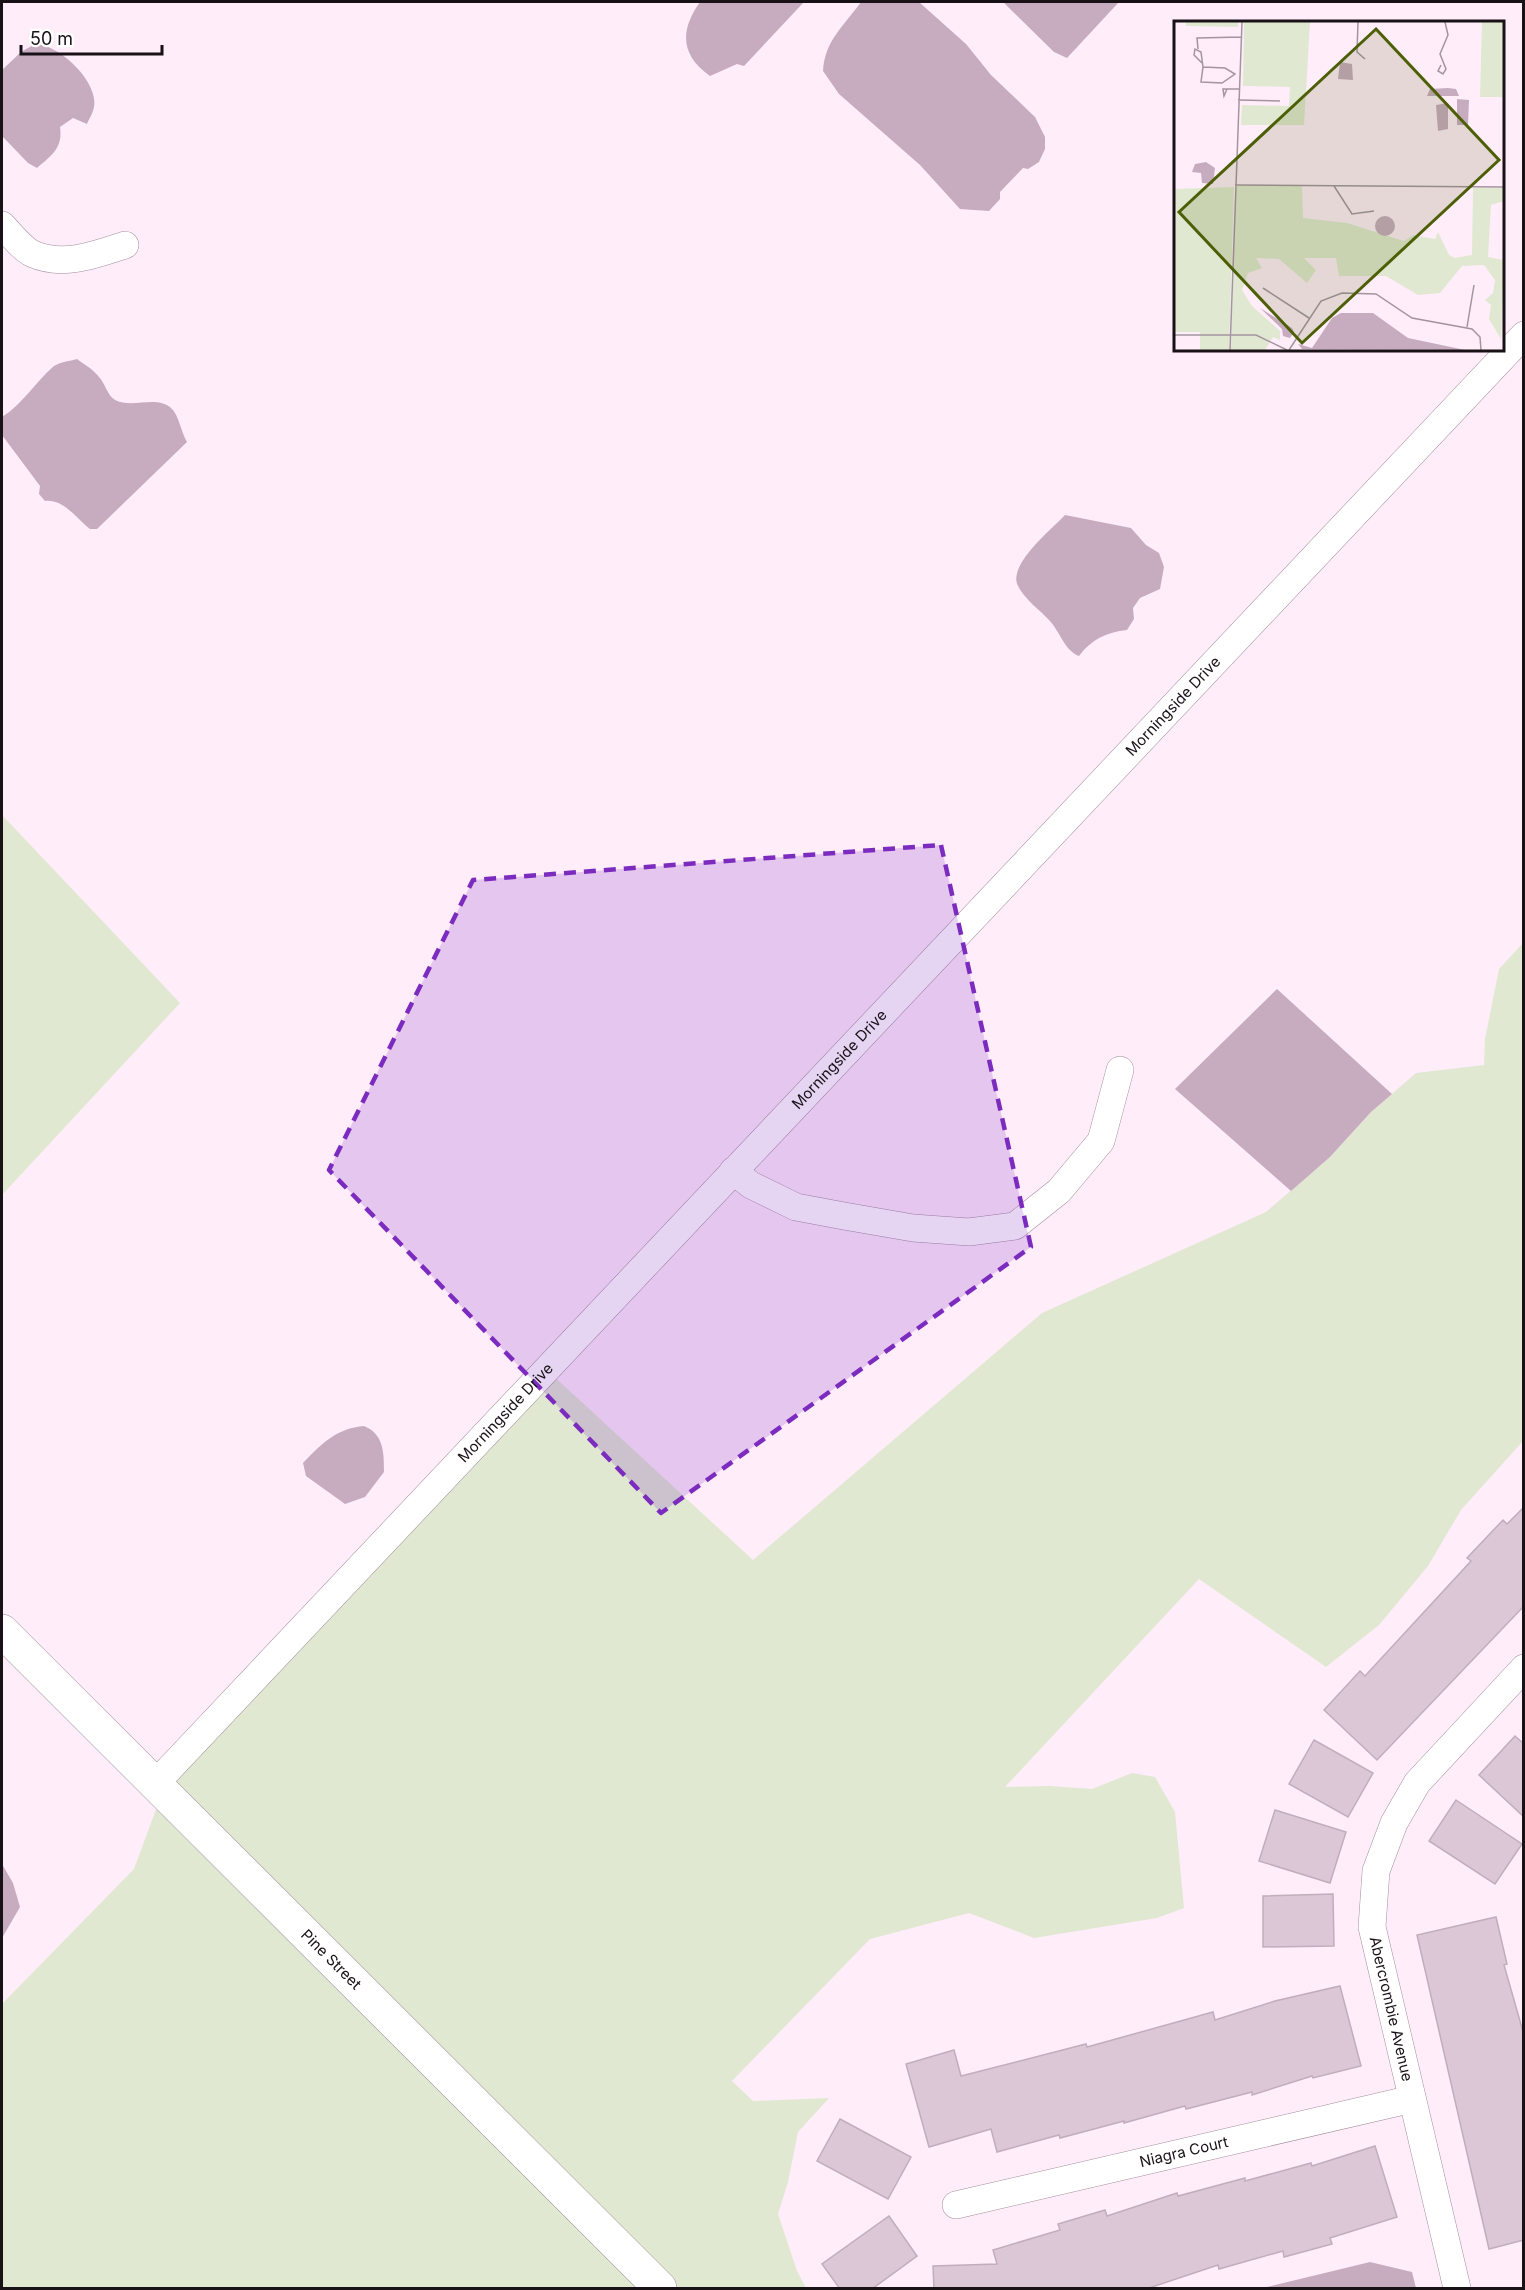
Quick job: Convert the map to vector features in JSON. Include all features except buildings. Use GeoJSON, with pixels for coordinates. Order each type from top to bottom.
{"type":"FeatureCollection","features":[{"type":"Feature","properties":{"kind":"main road","name":"Pine Street"},"geometry":{"type":"LineString","coordinates":[[2,1631],[660,2289]]}},
{"type":"Feature","properties":{"kind":"street"},"geometry":{"type":"LineString","coordinates":[[2,225],[31,253],[54,260],[83,259],[125,245]]}},
{"type":"Feature","properties":{"kind":"street","name":"Morningside Drive"},"geometry":{"type":"LineString","coordinates":[[154,1785],[1524,335]]}},
{"type":"Feature","properties":{"kind":"street"},"geometry":{"type":"LineString","coordinates":[[733,1171],[751,1185],[795,1207],[912,1228],[969,1232],[1015,1226],[1059,1191],[1101,1141],[1120,1070]]}},
{"type":"Feature","properties":{"kind":"street","name":"Abercrombie Avenue"},"geometry":{"type":"LineString","coordinates":[[1457,2289],[1372,1927],[1376,1871],[1394,1823],[1417,1783],[1445,1749],[1524,1668]]}},
{"type":"Feature","properties":{"kind":"street","name":"Niagra Court"},"geometry":{"type":"LineString","coordinates":[[956,2205],[1412,2099]]}},
{"type":"Feature","properties":{"kind":"highlighted area"},"geometry":{"type":"Polygon","coordinates":[[[941,845],[1031,1247],[661,1513],[329,1170],[473,880],[941,845]]]}},
{"type":"Feature","properties":{"kind":"green space"},"geometry":{"type":"Polygon","coordinates":[[[2,815],[180,1003],[2,1195],[2,815]]]}},
{"type":"Feature","properties":{"kind":"green space"},"geometry":{"type":"Polygon","coordinates":[[[1523,943],[1523,1441],[1461,1510],[1428,1566],[1379,1625],[1326,1667],[1199,1579],[1005,1787],[1050,1786],[1092,1789],[1132,1773],[1155,1777],[1175,1812],[1184,1908],[1157,1918],[1034,1938],[969,1913],[870,1939],[732,2081],[753,2101],[829,2098],[798,2132],[788,2182],[778,2214],[797,2271],[806,2288],[673,2288],[169,1777],[548,1371],[753,1560],[1042,1313],[1266,1212],[1330,1157],[1371,1112],[1416,1073],[1484,1065],[1485,1039],[1499,969],[1523,943]]]}},
{"type":"Feature","properties":{"kind":"green space"},"geometry":{"type":"Polygon","coordinates":[[[158,1804],[646,2288],[2,2288],[2,2004],[134,1869],[158,1804]]]}},
{"type":"Feature","properties":{"kind":"shaded area"},"geometry":{"type":"Polygon","coordinates":[[[700,2],[804,2],[744,66],[737,64],[710,76],[693,60],[686,42],[689,22],[700,2]]]}},
{"type":"Feature","properties":{"kind":"shaded area"},"geometry":{"type":"Polygon","coordinates":[[[861,2],[919,2],[966,44],[991,75],[1035,117],[1045,137],[1045,149],[1039,162],[1028,169],[1023,168],[1000,192],[1000,199],[989,211],[960,209],[920,165],[839,94],[823,71],[831,42],[861,2]]]}},
{"type":"Feature","properties":{"kind":"shaded area"},"geometry":{"type":"Polygon","coordinates":[[[1003,2],[1119,2],[1067,58],[1054,52],[1003,2]]]}},
{"type":"Feature","properties":{"kind":"shaded area"},"geometry":{"type":"Polygon","coordinates":[[[35,44],[55,50],[66,57],[84,76],[94,97],[93,109],[87,124],[73,118],[60,127],[58,146],[52,155],[37,168],[28,163],[2,136],[2,70],[21,52],[35,44]]]}},
{"type":"Feature","properties":{"kind":"shaded area"},"geometry":{"type":"Polygon","coordinates":[[[77,359],[97,374],[115,400],[129,403],[165,404],[171,408],[187,442],[97,529],[90,529],[64,506],[45,501],[39,494],[40,486],[2,435],[2,417],[16,406],[54,366],[77,359]]]}},
{"type":"Feature","properties":{"kind":"shaded area"},"geometry":{"type":"Polygon","coordinates":[[[1065,515],[1131,528],[1146,545],[1159,553],[1164,567],[1160,589],[1140,598],[1133,608],[1134,619],[1127,630],[1100,638],[1089,645],[1079,656],[1066,646],[1054,625],[1025,596],[1018,586],[1016,577],[1032,548],[1065,515]]]}},
{"type":"Feature","properties":{"kind":"shaded area"},"geometry":{"type":"Polygon","coordinates":[[[1277,989],[1392,1094],[1371,1112],[1330,1157],[1291,1191],[1175,1089],[1277,989]]]}},
{"type":"Feature","properties":{"kind":"shaded area"},"geometry":{"type":"Polygon","coordinates":[[[364,1426],[376,1434],[382,1445],[384,1472],[365,1497],[345,1504],[306,1476],[303,1463],[323,1443],[346,1430],[364,1426]]]}},
{"type":"Feature","properties":{"kind":"shaded area"},"geometry":{"type":"Polygon","coordinates":[[[2,1864],[13,1883],[20,1907],[2,1938],[2,1864]]]}},
{"type":"Feature","properties":{"kind":"shaded area"},"geometry":{"type":"Polygon","coordinates":[[[1370,2262],[1412,2272],[1416,2288],[1263,2288],[1370,2262]]]}}]}
